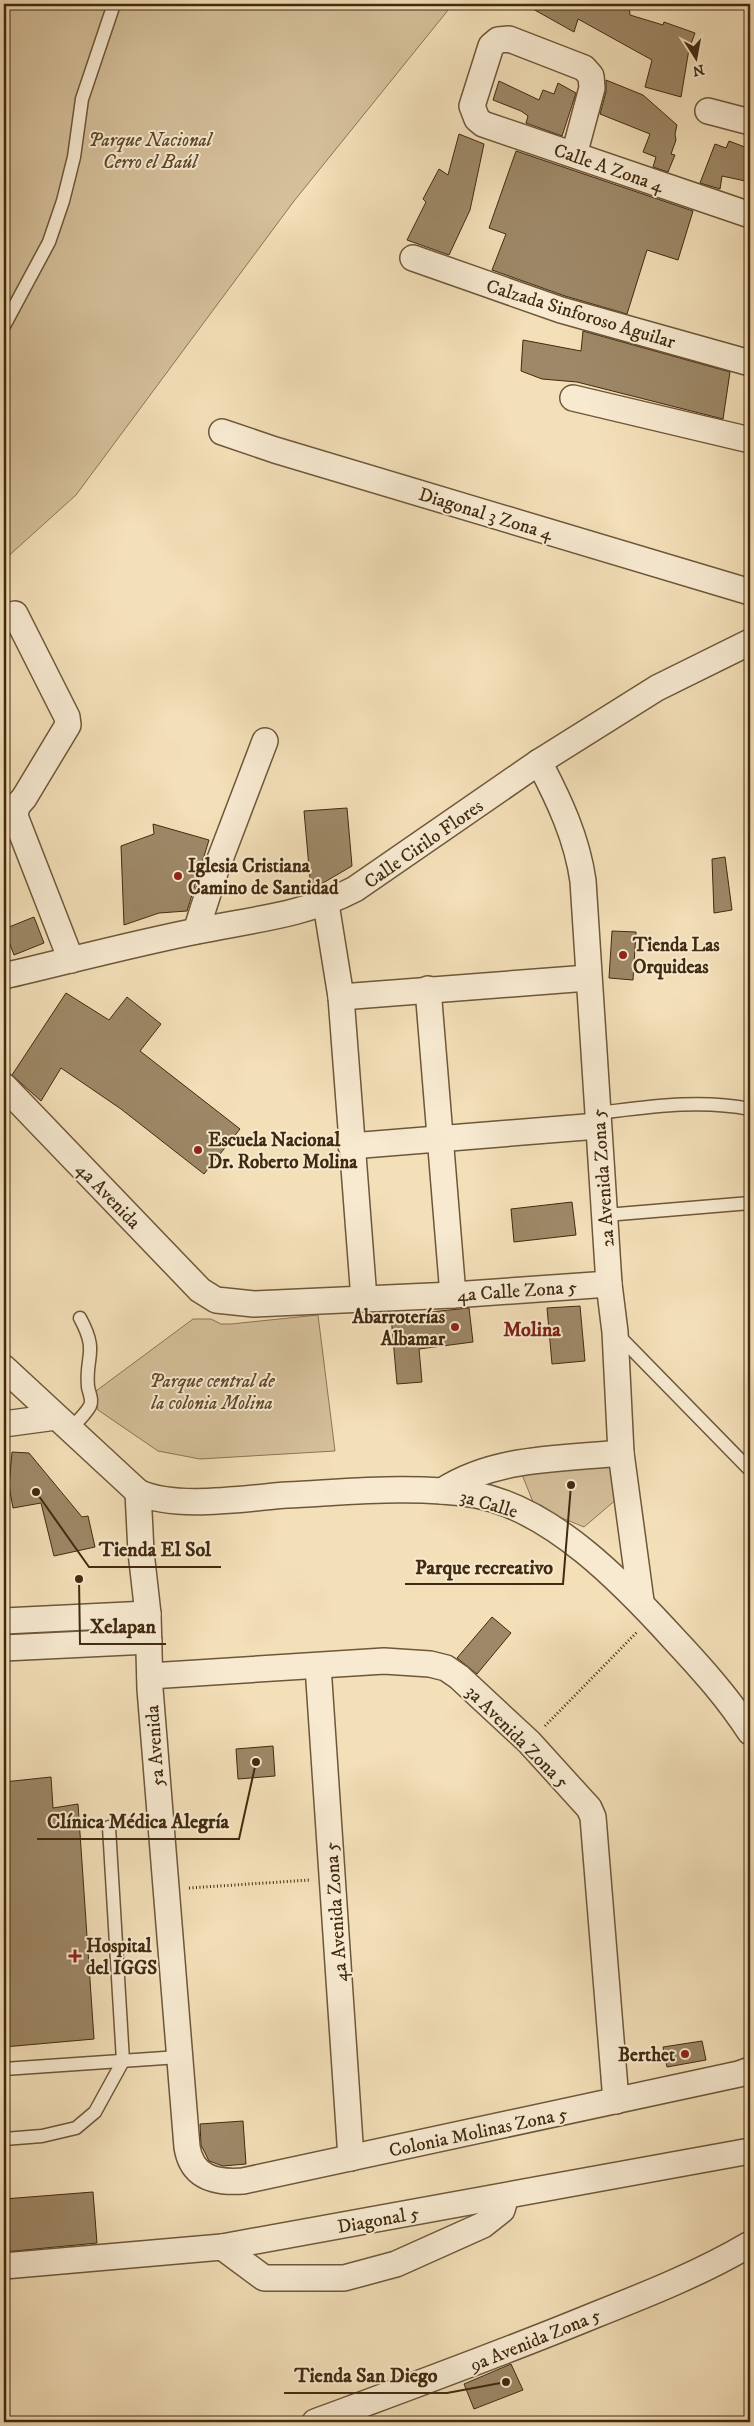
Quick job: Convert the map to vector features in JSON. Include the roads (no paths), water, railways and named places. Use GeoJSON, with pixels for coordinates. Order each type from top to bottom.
{"type":"FeatureCollection","features":[{"type":"Feature","properties":{"kind":"street","name":"Calle A Zona 4"},"geometry":{"type":"LineString","coordinates":[[574,155],[592,88],[591,76],[584,68],[509,39],[498,40],[491,46],[472,100],[473,112],[483,124],[750,215]]}},
{"type":"Feature","properties":{"kind":"street"},"geometry":{"type":"LineString","coordinates":[[708,111],[750,122]]}},
{"type":"Feature","properties":{"kind":"street","name":"Calzada Sinforoso Aguilar"},"geometry":{"type":"LineString","coordinates":[[413,258],[561,310],[750,363]]}},
{"type":"Feature","properties":{"kind":"street"},"geometry":{"type":"LineString","coordinates":[[573,398],[750,440]]}},
{"type":"Feature","properties":{"kind":"street","name":"Diagonal 3 Zona 4"},"geometry":{"type":"LineString","coordinates":[[222,432],[275,450],[750,592]]}},
{"type":"Feature","properties":{"kind":"street"},"geometry":{"type":"LineString","coordinates":[[15,614],[67,717],[68,725],[24,798],[17,806],[15,816],[71,960]]}},
{"type":"Feature","properties":{"kind":"street","name":"Calle Cirilo Flores"},"geometry":{"type":"LineString","coordinates":[[4,976],[196,931],[326,904],[355,889],[540,762],[657,688],[750,642]]}},
{"type":"Feature","properties":{"kind":"street"},"geometry":{"type":"LineString","coordinates":[[196,931],[214,875],[265,741]]}},
{"type":"Feature","properties":{"kind":"street","name":"2a Avenida Zona 5"},"geometry":{"type":"LineString","coordinates":[[540,762],[555,791],[580,858],[586,916],[588,978],[606,1215],[609,1284],[615,1332],[621,1453],[647,1608]]}},
{"type":"Feature","properties":{"kind":"street"},"geometry":{"type":"LineString","coordinates":[[326,904],[341,996],[364,1299]]}},
{"type":"Feature","properties":{"kind":"street"},"geometry":{"type":"LineString","coordinates":[[341,996],[588,978]]}},
{"type":"Feature","properties":{"kind":"street"},"geometry":{"type":"LineString","coordinates":[[428,989],[453,1295]]}},
{"type":"Feature","properties":{"kind":"street","name":"4a Avenida"},"geometry":{"type":"LineString","coordinates":[[4,1086],[200,1290],[216,1300]]}},
{"type":"Feature","properties":{"kind":"street"},"geometry":{"type":"LineString","coordinates":[[351,1146],[440,1139],[598,1120]]}},
{"type":"Feature","properties":{"kind":"street","name":"4a Calle Zona 5"},"geometry":{"type":"LineString","coordinates":[[216,1300],[254,1304],[453,1295],[609,1284]]}},
{"type":"Feature","properties":{"kind":"street"},"geometry":{"type":"LineString","coordinates":[[4,1368],[138,1492]]}},
{"type":"Feature","properties":{"kind":"street"},"geometry":{"type":"LineString","coordinates":[[4,1424],[63,1424]]}},
{"type":"Feature","properties":{"kind":"street"},"geometry":{"type":"LineString","coordinates":[[442,1491],[458,1481],[509,1463],[621,1453]]}},
{"type":"Feature","properties":{"kind":"street","name":"3a Calle"},"geometry":{"type":"LineString","coordinates":[[138,1492],[160,1500],[185,1502],[338,1492],[442,1491],[478,1496],[518,1510],[546,1525],[615,1575],[732,1703],[750,1732]]}},
{"type":"Feature","properties":{"kind":"street","name":"5a Avenida"},"geometry":{"type":"LineString","coordinates":[[138,1492],[141,1552],[148,1614],[150,1676],[165,1889],[189,2159],[195,2169],[206,2176]]}},
{"type":"Feature","properties":{"kind":"street"},"geometry":{"type":"LineString","coordinates":[[4,1621],[148,1614]]}},
{"type":"Feature","properties":{"kind":"street"},"geometry":{"type":"LineString","coordinates":[[4,1648],[149,1641]]}},
{"type":"Feature","properties":{"kind":"street","name":"3a Avenida Zona 5"},"geometry":{"type":"LineString","coordinates":[[150,1676],[384,1661],[430,1664],[446,1668],[465,1683],[529,1742],[589,1808],[593,1817],[616,2101]]}},
{"type":"Feature","properties":{"kind":"street","name":"4a Avenida Zona 5"},"geometry":{"type":"LineString","coordinates":[[318,1666],[334,1878],[351,2158]]}},
{"type":"Feature","properties":{"kind":"street","name":"Colonia Molinas Zona 5"},"geometry":{"type":"LineString","coordinates":[[206,2176],[228,2182],[243,2181],[616,2101],[750,2070]]}},
{"type":"Feature","properties":{"kind":"street","name":"Diagonal 5"},"geometry":{"type":"LineString","coordinates":[[4,2266],[222,2247],[750,2151]]}},
{"type":"Feature","properties":{"kind":"street"},"geometry":{"type":"LineString","coordinates":[[222,2247],[264,2278],[344,2278],[396,2264],[483,2225],[502,2210],[506,2196]]}},
{"type":"Feature","properties":{"kind":"street","name":"9a Avenida Zona 5"},"geometry":{"type":"LineString","coordinates":[[315,2422],[518,2347],[655,2291],[724,2260],[750,2244]]}},
{"type":"Feature","properties":{"kind":"lane"},"geometry":{"type":"LineString","coordinates":[[4,326],[49,242],[63,201],[74,157],[82,99],[114,4]]}},
{"type":"Feature","properties":{"kind":"lane"},"geometry":{"type":"LineString","coordinates":[[598,1120],[708,1103],[750,1109]]}},
{"type":"Feature","properties":{"kind":"lane"},"geometry":{"type":"LineString","coordinates":[[606,1215],[750,1202]]}},
{"type":"Feature","properties":{"kind":"lane"},"geometry":{"type":"LineString","coordinates":[[63,1424],[90,1407],[92,1401],[88,1378],[92,1350],[90,1335],[80,1318]]}},
{"type":"Feature","properties":{"kind":"lane"},"geometry":{"type":"LineString","coordinates":[[615,1332],[750,1470]]}},
{"type":"Feature","properties":{"kind":"lane"},"geometry":{"type":"LineString","coordinates":[[4,2139],[42,2136],[76,2128],[95,2112],[123,2061],[109,1827]]}},
{"type":"Feature","properties":{"kind":"lane"},"geometry":{"type":"LineString","coordinates":[[4,2069],[179,2057]]}},
{"type":"Feature","properties":{"kind":"place","name":"Iglesia Cristiana Camino de Santidad"},"geometry":{"type":"Point","coordinates":[178,876]}},
{"type":"Feature","properties":{"kind":"place","name":"Tienda Las Orquideas"},"geometry":{"type":"Point","coordinates":[623,955]}},
{"type":"Feature","properties":{"kind":"place","name":"Escuela Nacional Dr. Roberto Molina"},"geometry":{"type":"Point","coordinates":[198,1150]}},
{"type":"Feature","properties":{"kind":"place","name":"Abarroterías Albamar"},"geometry":{"type":"Point","coordinates":[455,1327]}},
{"type":"Feature","properties":{"kind":"place","name":"Parque recreativo"},"geometry":{"type":"Point","coordinates":[571,1485]}},
{"type":"Feature","properties":{"kind":"place","name":"Tienda El Sol"},"geometry":{"type":"Point","coordinates":[36,1492]}},
{"type":"Feature","properties":{"kind":"place","name":"Xelapan"},"geometry":{"type":"Point","coordinates":[79,1579]}},
{"type":"Feature","properties":{"kind":"place","name":"Clínica Médica Alegría"},"geometry":{"type":"Point","coordinates":[256,1762]}},
{"type":"Feature","properties":{"kind":"place","name":"Hospital del IGGS"},"geometry":{"type":"Point","coordinates":[75,1956]}},
{"type":"Feature","properties":{"kind":"place","name":"Berthet"},"geometry":{"type":"Point","coordinates":[685,2054]}},
{"type":"Feature","properties":{"kind":"place","name":"Tienda San Diego"},"geometry":{"type":"Point","coordinates":[506,2382]}},
{"type":"Feature","properties":{"kind":"district","name":"Molina"},"geometry":{"type":"Point","coordinates":[532,1329]}},
{"type":"Feature","properties":{"kind":"park label","name":"Parque Nacional Cerro el Baúl"},"geometry":{"type":"Point","coordinates":[150,150]}},
{"type":"Feature","properties":{"kind":"park label","name":"Parque central de la colonia Molina"},"geometry":{"type":"Point","coordinates":[212,1391]}}]}
